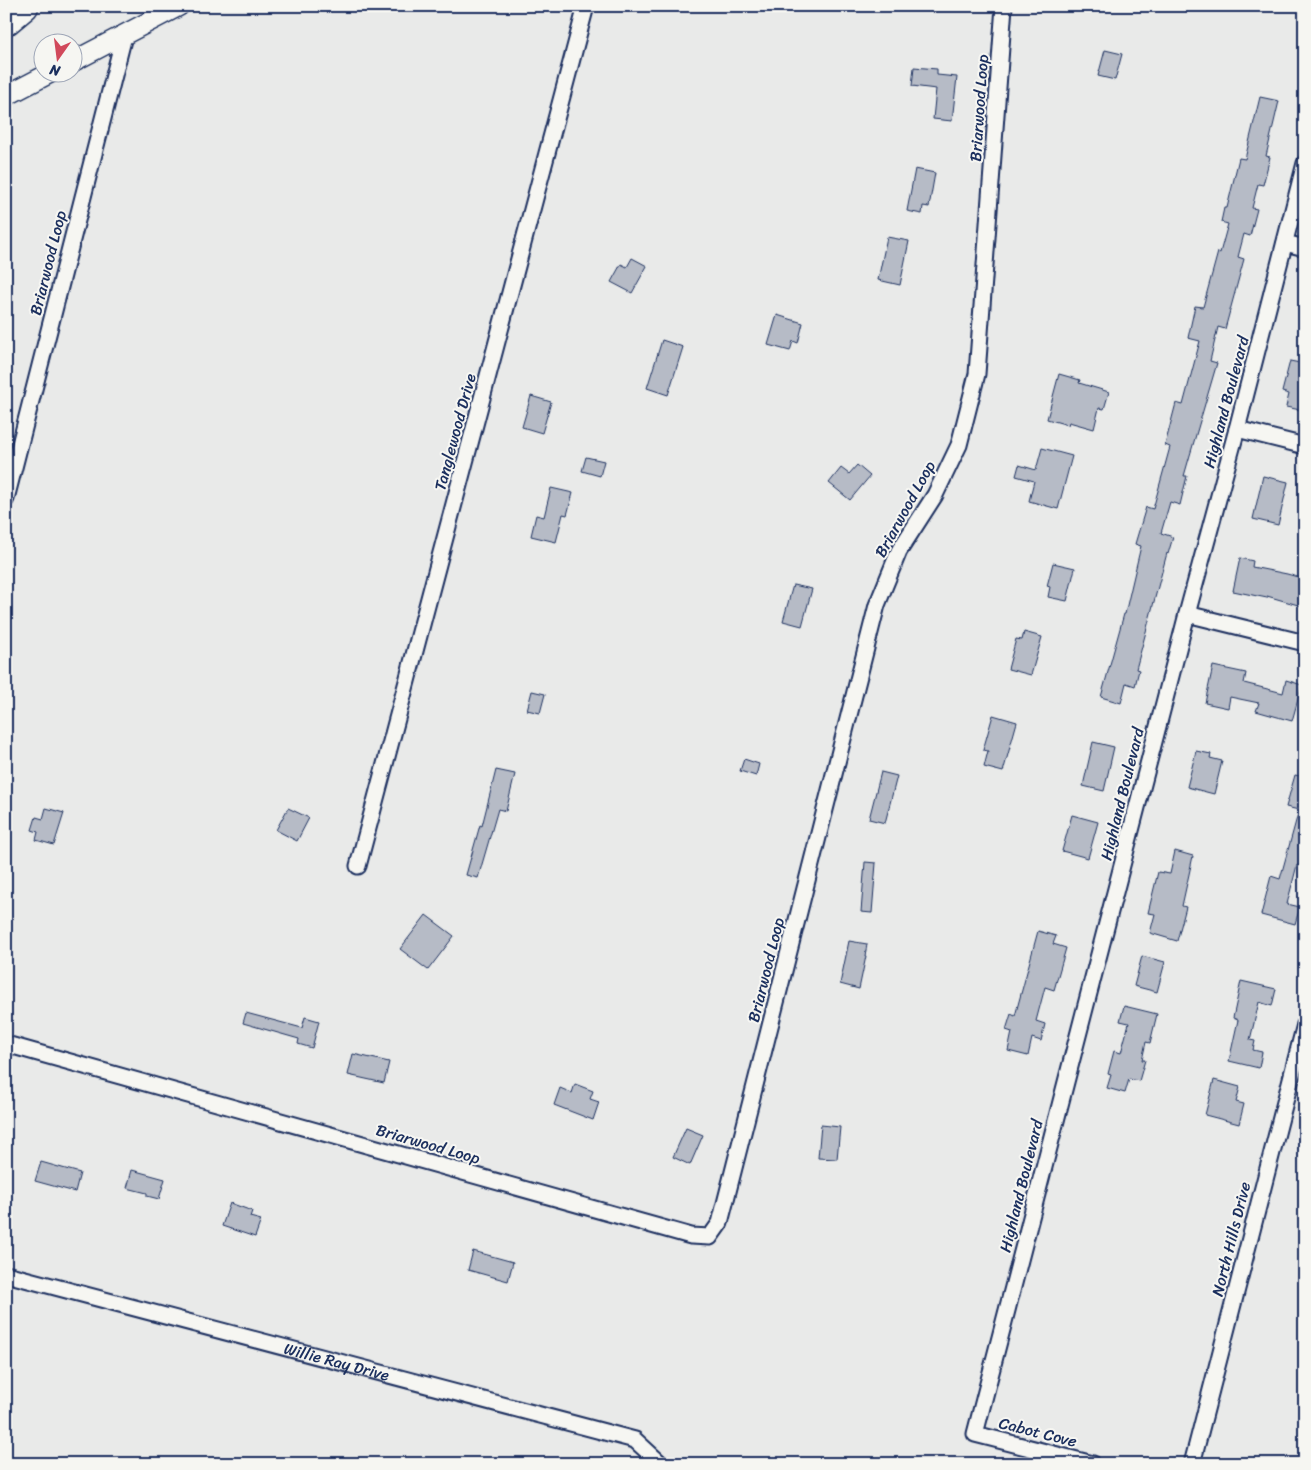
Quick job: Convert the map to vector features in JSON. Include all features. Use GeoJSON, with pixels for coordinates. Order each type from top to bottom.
{"type":"FeatureCollection","features":[{"type":"Feature","properties":{"kind":"highway"},"geometry":{"type":"LineString","coordinates":[[6,12],[18,6]]}},
{"type":"Feature","properties":{"kind":"highway"},"geometry":{"type":"LineString","coordinates":[[6,21],[24,6]]}},
{"type":"Feature","properties":{"kind":"street"},"geometry":{"type":"LineString","coordinates":[[82,57],[179,6]]}},
{"type":"Feature","properties":{"kind":"street","name":"Tanglewood Drive"},"geometry":{"type":"LineString","coordinates":[[358,866],[586,6]]}},
{"type":"Feature","properties":{"kind":"street","name":"Briarwood Loop"},"geometry":{"type":"LineString","coordinates":[[6,1044],[691,1236],[710,1236],[720,1223],[877,605],[899,551],[935,495],[959,445],[977,374],[1004,6]]}},
{"type":"Feature","properties":{"kind":"street","name":"Briarwood Loop"},"geometry":{"type":"LineString","coordinates":[[6,499],[124,36]]}},
{"type":"Feature","properties":{"kind":"street"},"geometry":{"type":"LineString","coordinates":[[6,96],[33,82]]}},
{"type":"Feature","properties":{"kind":"street","name":"Highland Boulevard"},"geometry":{"type":"LineString","coordinates":[[975,1434],[1305,163]]}},
{"type":"Feature","properties":{"kind":"street"},"geometry":{"type":"LineString","coordinates":[[1285,243],[1305,248]]}},
{"type":"Feature","properties":{"kind":"street"},"geometry":{"type":"LineString","coordinates":[[1237,429],[1305,446]]}},
{"type":"Feature","properties":{"kind":"street"},"geometry":{"type":"LineString","coordinates":[[1187,614],[1305,643]]}},
{"type":"Feature","properties":{"kind":"street","name":"North Hills Drive"},"geometry":{"type":"LineString","coordinates":[[1192,1464],[1305,1024]]}},
{"type":"Feature","properties":{"kind":"street","name":"Willie Ray Drive"},"geometry":{"type":"LineString","coordinates":[[6,1274],[635,1440],[661,1464]]}},
{"type":"Feature","properties":{"kind":"street","name":"Cabot Cove"},"geometry":{"type":"LineString","coordinates":[[975,1434],[1093,1464]]}},
{"type":"Feature","properties":{"kind":"building"},"geometry":{"type":"Polygon","coordinates":[[[1105,50],[1122,54],[1115,80],[1098,76],[1105,50]]]}},
{"type":"Feature","properties":{"kind":"building"},"geometry":{"type":"Polygon","coordinates":[[[914,67],[937,69],[937,75],[957,77],[952,121],[933,119],[936,89],[912,86],[914,67]]]}},
{"type":"Feature","properties":{"kind":"building"},"geometry":{"type":"Polygon","coordinates":[[[1260,97],[1279,101],[1266,156],[1270,157],[1263,185],[1258,184],[1252,208],[1257,209],[1250,236],[1244,234],[1238,257],[1244,259],[1225,329],[1218,327],[1210,361],[1217,363],[1184,476],[1187,476],[1180,505],[1170,502],[1161,533],[1173,537],[1136,669],[1139,670],[1135,686],[1126,683],[1121,703],[1101,697],[1125,614],[1141,546],[1135,544],[1146,507],[1153,509],[1170,447],[1165,445],[1176,403],[1183,405],[1200,341],[1188,338],[1195,306],[1203,307],[1218,252],[1220,253],[1228,224],[1221,222],[1224,208],[1227,208],[1239,158],[1245,159],[1260,97]]]}},
{"type":"Feature","properties":{"kind":"building"},"geometry":{"type":"Polygon","coordinates":[[[915,169],[935,173],[929,207],[923,206],[922,214],[907,211],[915,169]]]}},
{"type":"Feature","properties":{"kind":"building"},"geometry":{"type":"Polygon","coordinates":[[[887,237],[909,241],[900,285],[878,280],[887,237]]]}},
{"type":"Feature","properties":{"kind":"building"},"geometry":{"type":"Polygon","coordinates":[[[632,258],[647,266],[632,293],[611,282],[621,264],[627,267],[632,258]]]}},
{"type":"Feature","properties":{"kind":"building"},"geometry":{"type":"Polygon","coordinates":[[[777,315],[803,323],[798,343],[793,341],[790,351],[768,345],[777,315]]]}},
{"type":"Feature","properties":{"kind":"building"},"geometry":{"type":"Polygon","coordinates":[[[662,340],[683,347],[668,395],[647,388],[662,340]]]}},
{"type":"Feature","properties":{"kind":"building"},"geometry":{"type":"Polygon","coordinates":[[[1290,361],[1305,364],[1305,411],[1286,407],[1289,394],[1282,392],[1290,361]]]}},
{"type":"Feature","properties":{"kind":"building"},"geometry":{"type":"Polygon","coordinates":[[[1059,374],[1080,380],[1079,383],[1109,392],[1104,409],[1099,408],[1094,429],[1069,422],[1068,425],[1047,419],[1059,374]]]}},
{"type":"Feature","properties":{"kind":"building"},"geometry":{"type":"Polygon","coordinates":[[[531,396],[551,402],[542,433],[522,427],[531,396]]]}},
{"type":"Feature","properties":{"kind":"building"},"geometry":{"type":"Polygon","coordinates":[[[1042,448],[1072,456],[1058,509],[1029,501],[1034,481],[1016,476],[1019,465],[1036,470],[1042,448]]]}},
{"type":"Feature","properties":{"kind":"building"},"geometry":{"type":"Polygon","coordinates":[[[586,457],[604,461],[600,476],[582,471],[586,457]]]}},
{"type":"Feature","properties":{"kind":"building"},"geometry":{"type":"Polygon","coordinates":[[[857,465],[870,476],[850,500],[829,483],[841,468],[849,474],[857,465]]]}},
{"type":"Feature","properties":{"kind":"building"},"geometry":{"type":"Polygon","coordinates":[[[1263,476],[1288,482],[1278,525],[1253,519],[1263,476]]]}},
{"type":"Feature","properties":{"kind":"building"},"geometry":{"type":"Polygon","coordinates":[[[551,488],[573,493],[567,515],[563,514],[556,542],[531,536],[536,515],[544,517],[551,488]]]}},
{"type":"Feature","properties":{"kind":"building"},"geometry":{"type":"Polygon","coordinates":[[[1240,558],[1253,561],[1252,567],[1305,579],[1305,607],[1267,596],[1267,598],[1233,591],[1240,558]]]}},
{"type":"Feature","properties":{"kind":"building"},"geometry":{"type":"Polygon","coordinates":[[[1053,563],[1075,568],[1067,601],[1048,597],[1050,587],[1047,586],[1053,563]]]}},
{"type":"Feature","properties":{"kind":"building"},"geometry":{"type":"Polygon","coordinates":[[[793,585],[812,589],[802,626],[783,621],[793,585]]]}},
{"type":"Feature","properties":{"kind":"building"},"geometry":{"type":"Polygon","coordinates":[[[1024,632],[1042,637],[1031,675],[1008,669],[1016,639],[1022,640],[1024,632]]]}},
{"type":"Feature","properties":{"kind":"building"},"geometry":{"type":"Polygon","coordinates":[[[1213,666],[1246,673],[1244,683],[1283,693],[1286,680],[1302,685],[1292,721],[1256,711],[1259,703],[1230,697],[1228,708],[1205,703],[1213,666]]]}},
{"type":"Feature","properties":{"kind":"building"},"geometry":{"type":"Polygon","coordinates":[[[532,691],[545,694],[540,713],[527,710],[532,691]]]}},
{"type":"Feature","properties":{"kind":"building"},"geometry":{"type":"Polygon","coordinates":[[[993,715],[1017,722],[1003,772],[984,767],[988,751],[983,750],[993,715]]]}},
{"type":"Feature","properties":{"kind":"building"},"geometry":{"type":"Polygon","coordinates":[[[1093,742],[1114,747],[1104,791],[1083,786],[1093,742]]]}},
{"type":"Feature","properties":{"kind":"building"},"geometry":{"type":"Polygon","coordinates":[[[1196,751],[1211,754],[1210,758],[1222,761],[1214,794],[1187,787],[1196,751]]]}},
{"type":"Feature","properties":{"kind":"building"},"geometry":{"type":"Polygon","coordinates":[[[744,759],[759,764],[756,776],[740,771],[744,759]]]}},
{"type":"Feature","properties":{"kind":"building"},"geometry":{"type":"Polygon","coordinates":[[[496,770],[515,774],[506,811],[498,809],[478,878],[466,875],[480,825],[482,826],[496,770]]]}},
{"type":"Feature","properties":{"kind":"building"},"geometry":{"type":"Polygon","coordinates":[[[881,772],[897,776],[885,823],[869,819],[881,772]]]}},
{"type":"Feature","properties":{"kind":"building"},"geometry":{"type":"Polygon","coordinates":[[[1295,775],[1305,777],[1305,867],[1297,865],[1287,904],[1300,907],[1295,924],[1261,915],[1271,876],[1280,879],[1299,810],[1286,807],[1295,775]]]}},
{"type":"Feature","properties":{"kind":"building"},"geometry":{"type":"Polygon","coordinates":[[[46,808],[64,813],[54,845],[36,840],[38,832],[32,830],[36,817],[43,819],[46,808]]]}},
{"type":"Feature","properties":{"kind":"building"},"geometry":{"type":"Polygon","coordinates":[[[288,808],[309,818],[297,841],[276,830],[288,808]]]}},
{"type":"Feature","properties":{"kind":"building"},"geometry":{"type":"Polygon","coordinates":[[[1072,815],[1098,822],[1088,858],[1062,851],[1072,815]]]}},
{"type":"Feature","properties":{"kind":"building"},"geometry":{"type":"Polygon","coordinates":[[[1175,851],[1193,856],[1182,906],[1186,907],[1177,941],[1150,933],[1155,914],[1148,913],[1158,872],[1170,874],[1175,851]]]}},
{"type":"Feature","properties":{"kind":"building"},"geometry":{"type":"Polygon","coordinates":[[[865,862],[876,863],[872,913],[861,912],[865,862]]]}},
{"type":"Feature","properties":{"kind":"building"},"geometry":{"type":"Polygon","coordinates":[[[426,915],[454,936],[428,970],[400,949],[426,915]]]}},
{"type":"Feature","properties":{"kind":"building"},"geometry":{"type":"Polygon","coordinates":[[[1038,931],[1056,936],[1053,944],[1066,948],[1054,990],[1045,987],[1036,1021],[1045,1024],[1041,1041],[1032,1038],[1028,1056],[1008,1051],[1012,1032],[1006,1030],[1011,1014],[1015,1016],[1038,931]]]}},
{"type":"Feature","properties":{"kind":"building"},"geometry":{"type":"Polygon","coordinates":[[[849,941],[867,944],[859,989],[840,984],[849,941]]]}},
{"type":"Feature","properties":{"kind":"building"},"geometry":{"type":"Polygon","coordinates":[[[1142,956],[1165,962],[1157,992],[1134,986],[1142,956]]]}},
{"type":"Feature","properties":{"kind":"building"},"geometry":{"type":"Polygon","coordinates":[[[1241,981],[1276,989],[1272,1006],[1259,1002],[1250,1040],[1255,1041],[1253,1050],[1262,1052],[1259,1068],[1229,1061],[1238,1020],[1233,1018],[1241,981]]]}},
{"type":"Feature","properties":{"kind":"building"},"geometry":{"type":"Polygon","coordinates":[[[1124,1006],[1157,1014],[1150,1043],[1146,1042],[1142,1060],[1145,1060],[1139,1081],[1129,1079],[1125,1093],[1107,1088],[1111,1075],[1108,1074],[1114,1051],[1121,1053],[1129,1023],[1120,1021],[1124,1006]]]}},
{"type":"Feature","properties":{"kind":"building"},"geometry":{"type":"Polygon","coordinates":[[[246,1013],[302,1028],[305,1017],[319,1021],[312,1048],[298,1044],[299,1039],[243,1023],[246,1013]]]}},
{"type":"Feature","properties":{"kind":"building"},"geometry":{"type":"Polygon","coordinates":[[[353,1054],[389,1062],[384,1083],[348,1075],[353,1054]]]}},
{"type":"Feature","properties":{"kind":"building"},"geometry":{"type":"Polygon","coordinates":[[[1214,1080],[1240,1087],[1236,1102],[1244,1104],[1239,1124],[1205,1115],[1214,1080]]]}},
{"type":"Feature","properties":{"kind":"building"},"geometry":{"type":"Polygon","coordinates":[[[575,1084],[593,1091],[590,1099],[599,1102],[593,1120],[554,1105],[560,1088],[572,1093],[575,1084]]]}},
{"type":"Feature","properties":{"kind":"building"},"geometry":{"type":"Polygon","coordinates":[[[821,1125],[840,1127],[837,1159],[818,1158],[821,1125]]]}},
{"type":"Feature","properties":{"kind":"building"},"geometry":{"type":"Polygon","coordinates":[[[686,1128],[703,1135],[690,1165],[673,1157],[686,1128]]]}},
{"type":"Feature","properties":{"kind":"building"},"geometry":{"type":"Polygon","coordinates":[[[41,1162],[80,1173],[75,1192],[35,1181],[41,1162]]]}},
{"type":"Feature","properties":{"kind":"building"},"geometry":{"type":"Polygon","coordinates":[[[132,1170],[165,1179],[159,1199],[147,1196],[147,1193],[127,1188],[132,1170]]]}},
{"type":"Feature","properties":{"kind":"building"},"geometry":{"type":"Polygon","coordinates":[[[230,1203],[252,1211],[250,1217],[261,1220],[255,1237],[222,1226],[230,1203]]]}},
{"type":"Feature","properties":{"kind":"building"},"geometry":{"type":"Polygon","coordinates":[[[473,1251],[513,1262],[508,1281],[468,1270],[473,1251]]]}}]}
